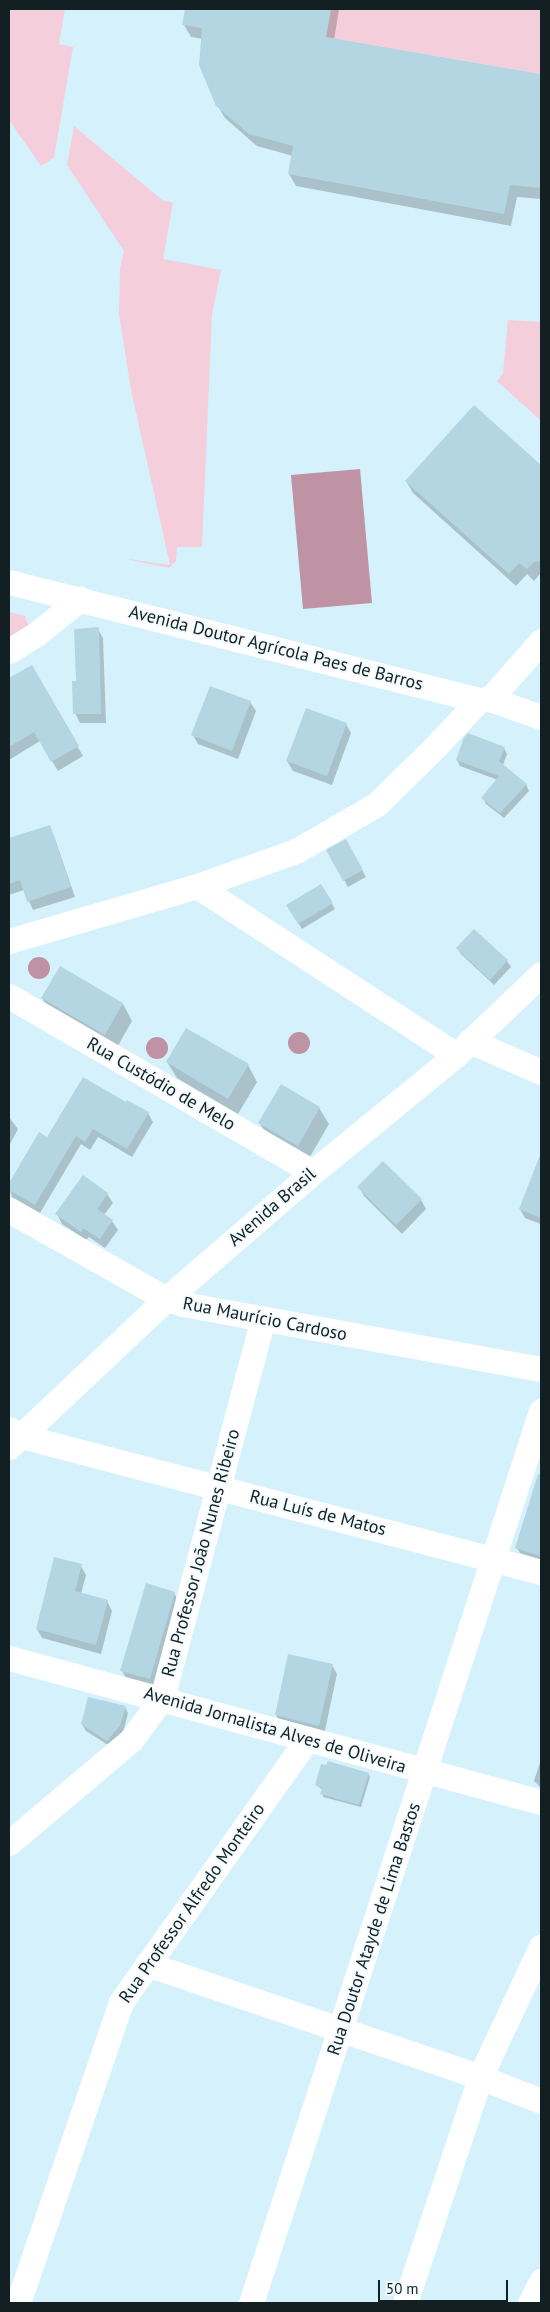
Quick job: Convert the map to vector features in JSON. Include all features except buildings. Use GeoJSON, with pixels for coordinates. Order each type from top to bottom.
{"type":"FeatureCollection","features":[{"type":"Feature","properties":{"kind":"street","name":"Avenida Doutor Agrícola Paes de Barros"},"geometry":{"type":"LineString","coordinates":[[9,582],[485,700],[541,716]]}},
{"type":"Feature","properties":{"kind":"street"},"geometry":{"type":"LineString","coordinates":[[9,651],[35,635],[80,599]]}},
{"type":"Feature","properties":{"kind":"street"},"geometry":{"type":"LineString","coordinates":[[9,941],[197,886],[296,851],[377,804],[485,700],[541,641]]}},
{"type":"Feature","properties":{"kind":"street"},"geometry":{"type":"LineString","coordinates":[[197,886],[463,1048],[541,1072]]}},
{"type":"Feature","properties":{"kind":"street","name":"Avenida Brasil"},"geometry":{"type":"LineString","coordinates":[[13,1438],[166,1299],[313,1172],[463,1048],[541,974]]}},
{"type":"Feature","properties":{"kind":"street","name":"Rua Custódio de Melo"},"geometry":{"type":"LineString","coordinates":[[9,996],[313,1172]]}},
{"type":"Feature","properties":{"kind":"street","name":"Rua Maurício Cardoso"},"geometry":{"type":"LineString","coordinates":[[9,1210],[166,1299],[183,1304],[541,1370]]}},
{"type":"Feature","properties":{"kind":"street","name":"Rua Professor João Nunes Ribeiro"},"geometry":{"type":"LineString","coordinates":[[9,1843],[131,1740],[162,1698],[263,1319]]}},
{"type":"Feature","properties":{"kind":"street","name":"Rua Doutor Atayde de Lima Bastos"},"geometry":{"type":"LineString","coordinates":[[251,2303],[495,1558],[541,1411]]}},
{"type":"Feature","properties":{"kind":"street","name":"Rua Luís de Matos"},"geometry":{"type":"LineString","coordinates":[[13,1438],[495,1558],[541,1572]]}},
{"type":"Feature","properties":{"kind":"street","name":"Avenida Jornalista Alves de Oliveira"},"geometry":{"type":"LineString","coordinates":[[9,1658],[541,1802]]}},
{"type":"Feature","properties":{"kind":"street","name":"Rua Professor Alfredo Monteiro"},"geometry":{"type":"LineString","coordinates":[[18,2303],[121,2002],[307,1739]]}},
{"type":"Feature","properties":{"kind":"street"},"geometry":{"type":"LineString","coordinates":[[405,2303],[480,2077],[541,1947]]}},
{"type":"Feature","properties":{"kind":"street"},"geometry":{"type":"LineString","coordinates":[[147,1964],[480,2077],[541,2101]]}},
{"type":"Feature","properties":{"kind":"street"},"geometry":{"type":"LineString","coordinates":[[530,2303],[541,2281]]}},
{"type":"Feature","properties":{"kind":"shaded area"},"geometry":{"type":"Polygon","coordinates":[[[9,9],[65,9],[59,44],[73,47],[54,158],[41,166],[9,120],[9,9]]]}},
{"type":"Feature","properties":{"kind":"shaded area"},"geometry":{"type":"Polygon","coordinates":[[[331,9],[541,9],[541,74],[326,37],[331,9]]]}},
{"type":"Feature","properties":{"kind":"shaded area"},"geometry":{"type":"Polygon","coordinates":[[[74,126],[162,200],[173,203],[163,259],[221,270],[212,315],[202,547],[177,547],[176,561],[169,568],[122,558],[170,565],[131,390],[119,314],[120,268],[124,251],[67,165],[74,126]]]}},
{"type":"Feature","properties":{"kind":"shaded area"},"geometry":{"type":"Polygon","coordinates":[[[508,320],[541,322],[541,421],[497,381],[503,373],[508,320]]]}},
{"type":"Feature","properties":{"kind":"shaded area"},"geometry":{"type":"Polygon","coordinates":[[[360,469],[372,603],[303,609],[291,475],[360,469]]]}},
{"type":"Feature","properties":{"kind":"shaded area"},"geometry":{"type":"Polygon","coordinates":[[[9,612],[25,616],[29,627],[9,643],[9,612]]]}},
{"type":"Feature","properties":{"kind":"shaded area"},"geometry":{"type":"Polygon","coordinates":[[[35,957],[43,957],[50,964],[50,972],[43,979],[35,979],[28,972],[28,964],[35,957]]]}},
{"type":"Feature","properties":{"kind":"shaded area"},"geometry":{"type":"Polygon","coordinates":[[[295,1032],[303,1032],[310,1039],[310,1047],[303,1054],[295,1054],[288,1047],[288,1039],[295,1032]]]}},
{"type":"Feature","properties":{"kind":"shaded area"},"geometry":{"type":"Polygon","coordinates":[[[153,1037],[161,1037],[168,1044],[168,1052],[161,1059],[153,1059],[146,1052],[146,1044],[153,1037]]]}}]}
